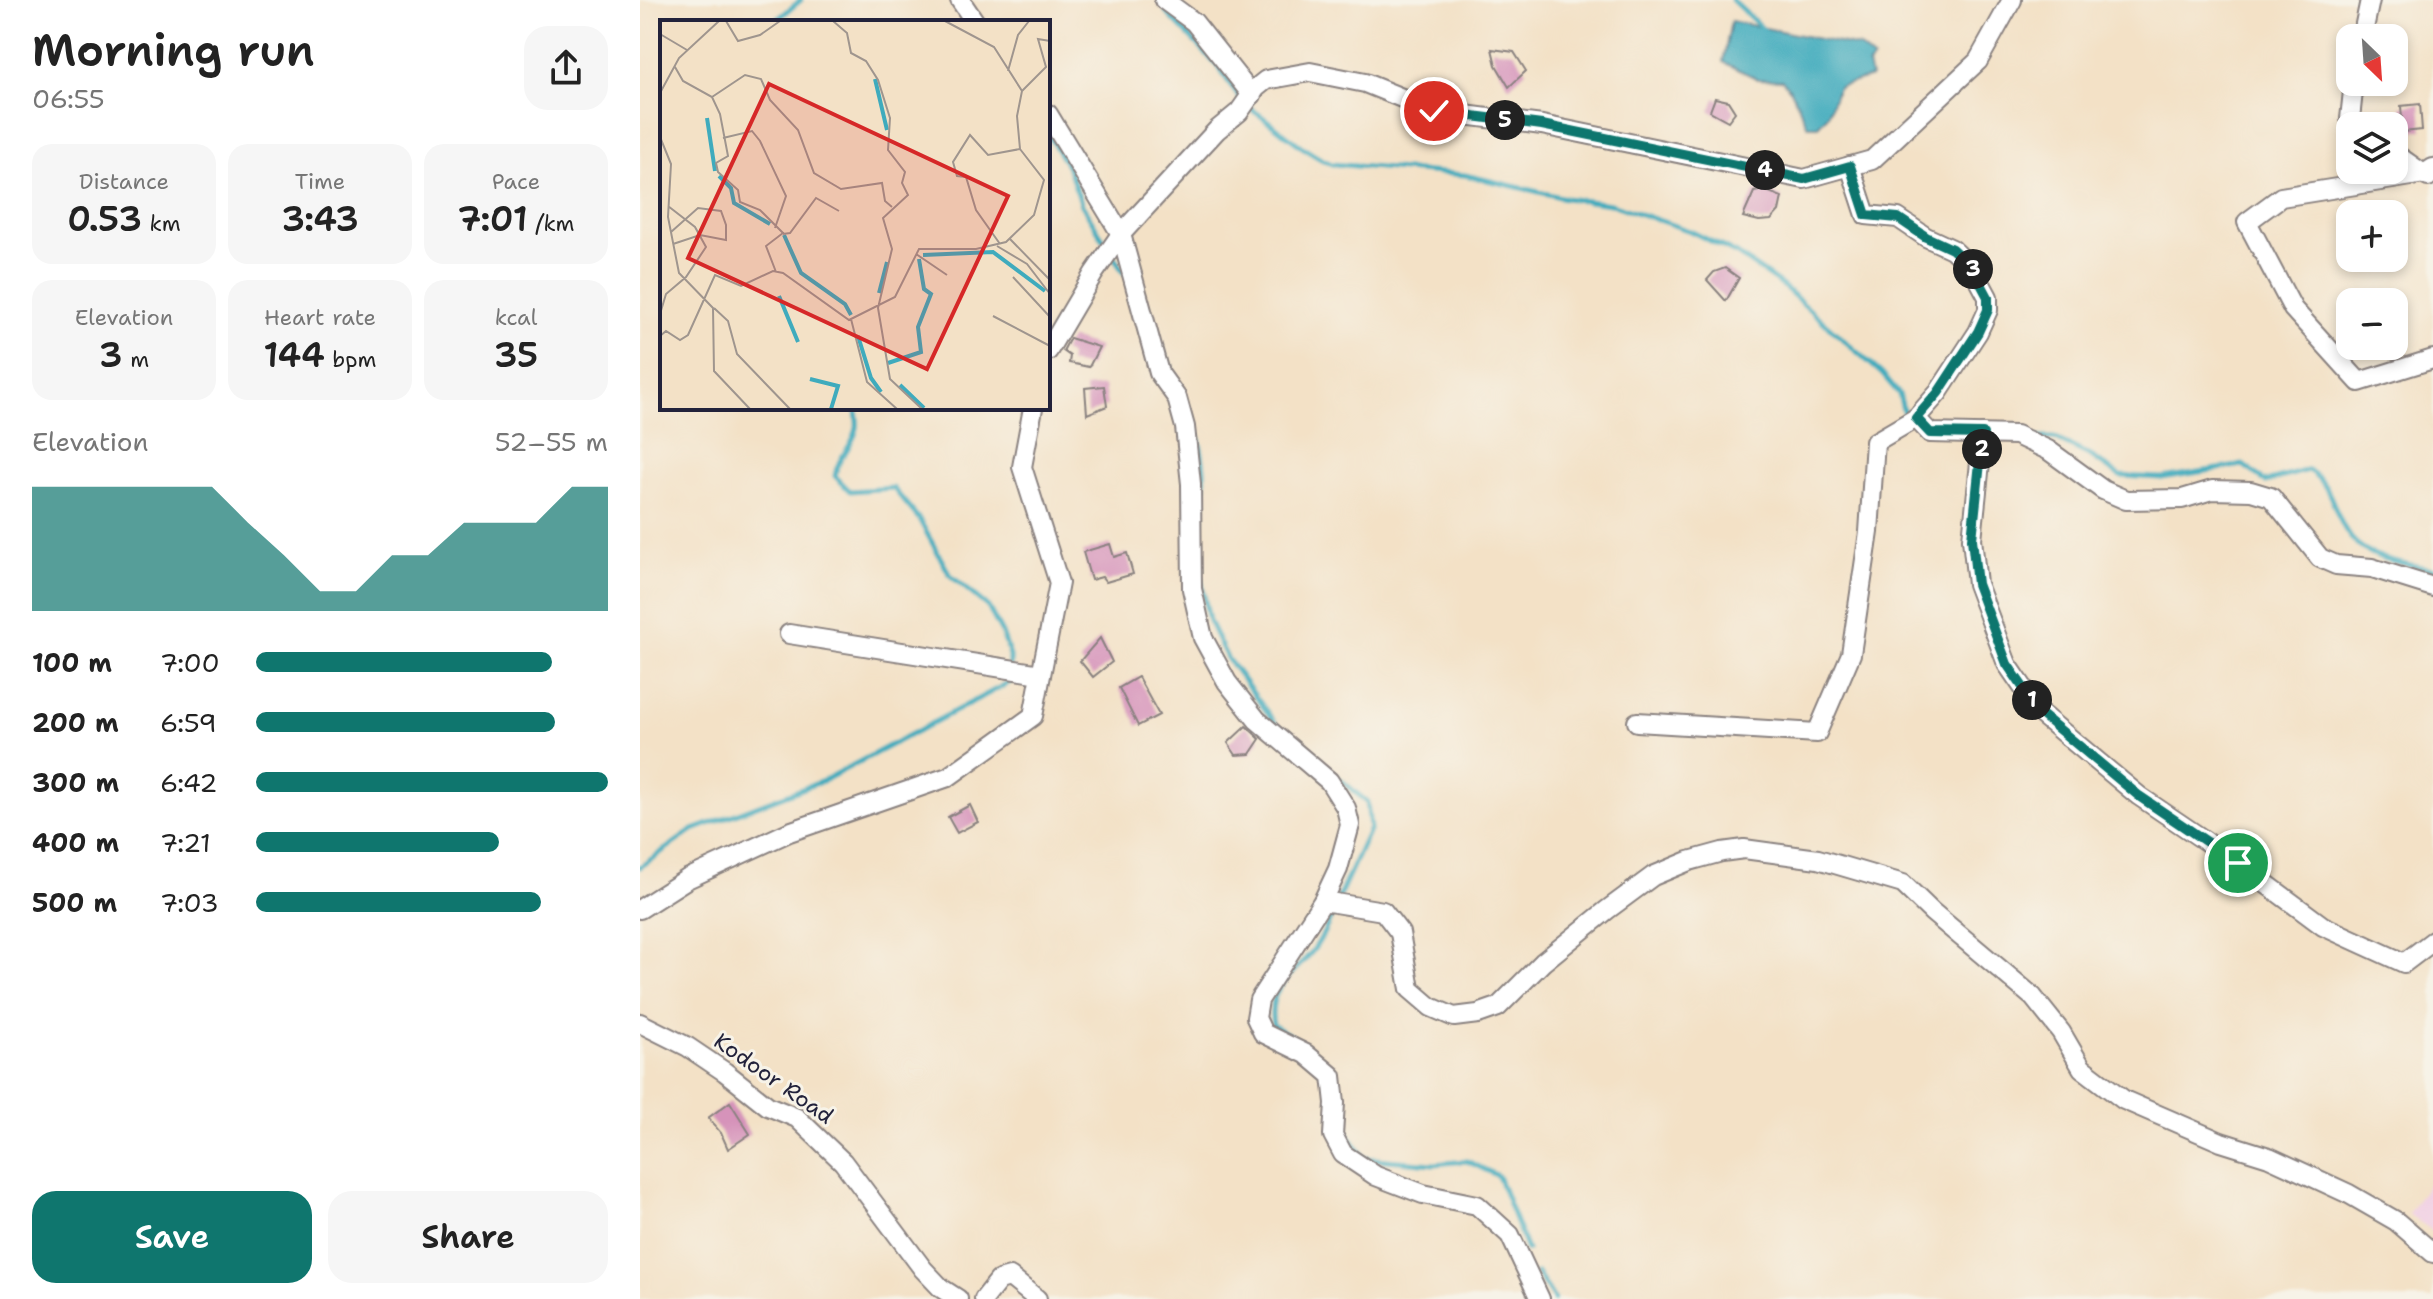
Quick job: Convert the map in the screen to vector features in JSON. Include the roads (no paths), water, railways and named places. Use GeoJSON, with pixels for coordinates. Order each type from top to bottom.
{"type":"FeatureCollection","features":[{"type":"Feature","properties":{"kind":"street"},"geometry":{"type":"LineString","coordinates":[[960,0],[974,20]]}},
{"type":"Feature","properties":{"kind":"street"},"geometry":{"type":"LineString","coordinates":[[1164,0],[1194,22],[1247,100]]}},
{"type":"Feature","properties":{"kind":"street"},"geometry":{"type":"LineString","coordinates":[[1050,348],[1118,239],[1266,80],[1310,72],[1365,83],[1434,111],[1542,125],[1804,179],[1872,160],[1978,61],[2012,0]]}},
{"type":"Feature","properties":{"kind":"street"},"geometry":{"type":"LineString","coordinates":[[2365,24],[2370,0]]}},
{"type":"Feature","properties":{"kind":"street"},"geometry":{"type":"LineString","coordinates":[[1050,118],[1118,239],[1159,373],[1177,398],[1185,427],[1191,484],[1192,589],[1203,638],[1227,682],[1257,720],[1329,781],[1346,808],[1350,825],[1338,869],[1323,901],[1259,1000],[1256,1018],[1263,1033],[1306,1054],[1332,1076],[1335,1103],[1333,1135],[1343,1154],[1376,1176],[1423,1194],[1477,1205],[1510,1235],[1540,1299]]}},
{"type":"Feature","properties":{"kind":"street"},"geometry":{"type":"LineString","coordinates":[[2408,161],[2430,174]]}},
{"type":"Feature","properties":{"kind":"street"},"geometry":{"type":"LineString","coordinates":[[1637,722],[1817,733],[1851,654],[1869,532],[1875,442],[1916,418],[1929,403],[1957,366],[1988,310],[1988,297],[1973,269],[1952,249],[1926,237],[1898,218],[1866,215],[1850,166]]}},
{"type":"Feature","properties":{"kind":"street"},"geometry":{"type":"LineString","coordinates":[[2430,174],[2281,197],[2247,222],[2293,309],[2359,382],[2433,359]]}},
{"type":"Feature","properties":{"kind":"street"},"geometry":{"type":"LineString","coordinates":[[640,909],[687,879],[789,832],[948,777],[1033,716],[1059,583],[1022,467],[1033,410]]}},
{"type":"Feature","properties":{"kind":"street"},"geometry":{"type":"LineString","coordinates":[[1916,418],[1930,433],[2016,435],[2048,450],[2103,490],[2126,500],[2182,499],[2212,490],[2251,491],[2271,497],[2320,558],[2336,565],[2372,568],[2433,587]]}},
{"type":"Feature","properties":{"kind":"street"},"geometry":{"type":"LineString","coordinates":[[1983,434],[1972,539],[1977,584],[2007,664],[2042,715],[2139,796],[2238,863],[2323,926],[2404,963],[2433,941]]}},
{"type":"Feature","properties":{"kind":"street"},"geometry":{"type":"LineString","coordinates":[[789,634],[1041,674]]}},
{"type":"Feature","properties":{"kind":"street"},"geometry":{"type":"LineString","coordinates":[[1323,901],[1383,911],[1400,933],[1410,989],[1427,1004],[1454,1017],[1498,1007],[1515,987],[1566,943],[1653,876],[1722,852],[1744,849],[1818,859],[1903,884],[2033,997],[2061,1032],[2082,1068],[2124,1100],[2221,1142],[2269,1157],[2349,1194],[2396,1221],[2433,1253]]}},
{"type":"Feature","properties":{"kind":"street","name":"Kodoor Road"},"geometry":{"type":"LineString","coordinates":[[640,1023],[688,1047],[768,1106],[797,1118],[843,1162],[923,1269],[941,1288],[958,1299]]}},
{"type":"Feature","properties":{"kind":"street"},"geometry":{"type":"LineString","coordinates":[[984,1299],[999,1280],[1010,1277],[1037,1299]]}},
{"type":"Feature","properties":{"kind":"water"},"geometry":{"type":"Polygon","coordinates":[[[1731,21],[1859,47],[1873,59],[1868,65],[1871,77],[1838,87],[1828,115],[1818,126],[1808,126],[1791,90],[1782,80],[1758,79],[1723,62],[1731,21]]]}},
{"type":"Feature","properties":{"kind":"waterway"},"geometry":{"type":"LineString","coordinates":[[776,20],[801,0]]}},
{"type":"Feature","properties":{"kind":"waterway"},"geometry":{"type":"LineString","coordinates":[[1732,0],[1765,31]]}},
{"type":"Feature","properties":{"kind":"waterway"},"geometry":{"type":"LineString","coordinates":[[1166,12],[1218,66],[1242,102]]}},
{"type":"Feature","properties":{"kind":"waterway"},"geometry":{"type":"LineString","coordinates":[[1249,108],[1311,153],[1332,164],[1465,175],[1565,198],[1611,204],[1690,231],[1737,254],[1783,286],[1882,374],[1899,394],[1905,417]]}},
{"type":"Feature","properties":{"kind":"waterway"},"geometry":{"type":"LineString","coordinates":[[1050,138],[1068,167],[1082,205],[1108,247]]}},
{"type":"Feature","properties":{"kind":"waterway"},"geometry":{"type":"LineString","coordinates":[[1113,255],[1123,272]]}},
{"type":"Feature","properties":{"kind":"waterway"},"geometry":{"type":"LineString","coordinates":[[1160,345],[1181,390]]}},
{"type":"Feature","properties":{"kind":"waterway"},"geometry":{"type":"LineString","coordinates":[[1188,407],[1199,438],[1204,467],[1200,530]]}},
{"type":"Feature","properties":{"kind":"waterway"},"geometry":{"type":"LineString","coordinates":[[856,410],[855,435],[835,476],[850,491],[893,488],[919,519],[950,575],[988,607],[1002,633],[1010,665]]}},
{"type":"Feature","properties":{"kind":"waterway"},"geometry":{"type":"LineString","coordinates":[[2037,438],[2054,438],[2091,456],[2120,476],[2162,478],[2243,465],[2266,482],[2308,470],[2324,485],[2345,529],[2359,545],[2389,560],[2433,569]]}},
{"type":"Feature","properties":{"kind":"waterway"},"geometry":{"type":"LineString","coordinates":[[1200,575],[1209,621],[1227,658],[1278,727]]}},
{"type":"Feature","properties":{"kind":"waterway"},"geometry":{"type":"LineString","coordinates":[[640,867],[693,830],[823,781],[1010,682],[1010,675]]}},
{"type":"Feature","properties":{"kind":"waterway"},"geometry":{"type":"LineString","coordinates":[[1295,741],[1367,802],[1370,828],[1338,899]]}},
{"type":"Feature","properties":{"kind":"waterway"},"geometry":{"type":"LineString","coordinates":[[1297,1040],[1273,1025],[1274,1000],[1283,982],[1317,944],[1335,908]]}},
{"type":"Feature","properties":{"kind":"waterway"},"geometry":{"type":"LineString","coordinates":[[1342,1119],[1364,1158],[1434,1164],[1467,1161],[1498,1176],[1527,1250]]}},
{"type":"Feature","properties":{"kind":"waterway"},"geometry":{"type":"LineString","coordinates":[[1537,1273],[1554,1299]]}}]}
